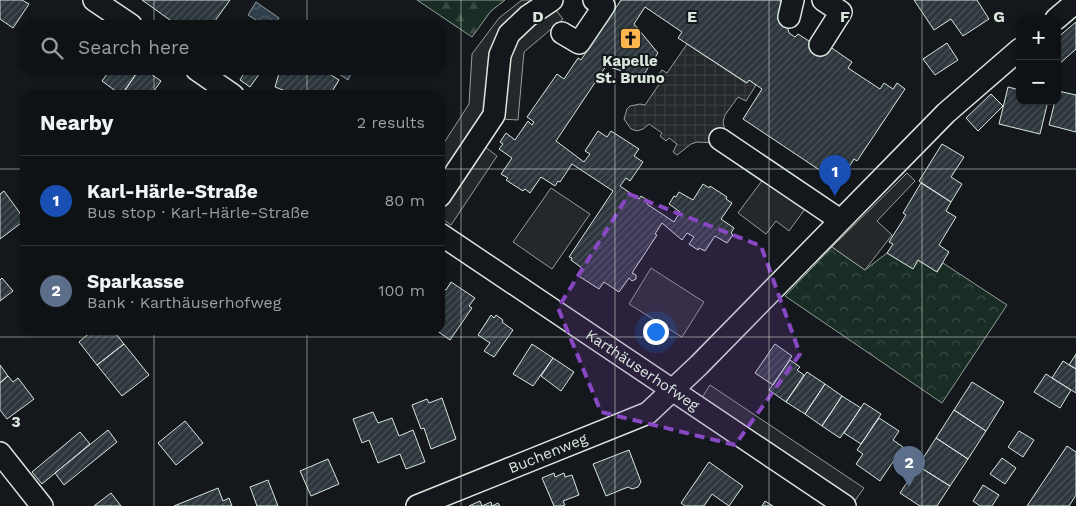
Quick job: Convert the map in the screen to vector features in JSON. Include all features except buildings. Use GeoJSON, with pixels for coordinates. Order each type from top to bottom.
{"type":"FeatureCollection","features":[{"type":"Feature","properties":{"kind":"street"},"geometry":{"type":"LineString","coordinates":[[94,0],[124,20]]}},
{"type":"Feature","properties":{"kind":"street"},"geometry":{"type":"LineString","coordinates":[[445,188],[494,115],[500,55],[509,34],[528,16],[552,0]]}},
{"type":"Feature","properties":{"kind":"street"},"geometry":{"type":"LineString","coordinates":[[562,32],[579,43],[604,6],[594,0]]}},
{"type":"Feature","properties":{"kind":"street"},"geometry":{"type":"LineString","coordinates":[[820,45],[841,12],[823,0]]}},
{"type":"Feature","properties":{"kind":"street"},"geometry":{"type":"LineString","coordinates":[[1061,15],[1076,2]]}},
{"type":"Feature","properties":{"kind":"street","name":"Buchenweg"},"geometry":{"type":"LineString","coordinates":[[417,506],[648,413],[673,390],[946,113],[1016,52]]}},
{"type":"Feature","properties":{"kind":"street"},"geometry":{"type":"LineString","coordinates":[[204,75],[227,90]]}},
{"type":"Feature","properties":{"kind":"street"},"geometry":{"type":"LineString","coordinates":[[720,139],[840,220]]}},
{"type":"Feature","properties":{"kind":"street","name":"Karthäuserhofweg"},"geometry":{"type":"LineString","coordinates":[[445,237],[673,390],[840,505]]}},
{"type":"Feature","properties":{"kind":"street"},"geometry":{"type":"LineString","coordinates":[[0,453],[42,506]]}},
{"type":"Feature","properties":{"kind":"highlighted area"},"geometry":{"type":"Polygon","coordinates":[[[629,194],[761,246],[800,354],[735,445],[601,412],[558,308],[629,194]]]}},
{"type":"Feature","properties":{"kind":"green space"},"geometry":{"type":"Polygon","coordinates":[[[417,0],[505,0],[491,11],[472,37],[417,0]]]}},
{"type":"Feature","properties":{"kind":"green space"},"geometry":{"type":"Polygon","coordinates":[[[832,247],[865,270],[887,253],[912,268],[918,260],[937,272],[943,263],[1007,305],[942,403],[785,296],[832,247]]]}},
{"type":"Feature","properties":{"kind":"shaded area"},"geometry":{"type":"Polygon","coordinates":[[[522,0],[548,0],[563,19],[524,52],[518,120],[502,119],[484,146],[497,156],[451,225],[445,221],[445,141],[469,104],[472,54],[499,18],[522,0]]]}},
{"type":"Feature","properties":{"kind":"shaded area"},"geometry":{"type":"Polygon","coordinates":[[[687,44],[746,83],[749,80],[756,85],[746,101],[738,97],[725,115],[723,122],[725,130],[717,143],[697,142],[691,144],[677,155],[673,152],[677,144],[669,138],[666,141],[660,136],[662,133],[649,124],[637,131],[631,129],[624,119],[630,106],[645,105],[660,83],[655,80],[662,70],[667,73],[687,44]]]}},
{"type":"Feature","properties":{"kind":"shaded area"},"geometry":{"type":"Polygon","coordinates":[[[907,173],[915,181],[877,221],[892,235],[865,270],[832,247],[907,173]]]}},
{"type":"Feature","properties":{"kind":"shaded area"},"geometry":{"type":"Polygon","coordinates":[[[764,178],[805,209],[789,231],[776,221],[766,234],[738,213],[764,178]]]}},
{"type":"Feature","properties":{"kind":"shaded area"},"geometry":{"type":"Polygon","coordinates":[[[551,188],[590,214],[552,269],[513,242],[551,188]]]}},
{"type":"Feature","properties":{"kind":"shaded area"},"geometry":{"type":"Polygon","coordinates":[[[651,268],[704,302],[682,337],[629,304],[651,268]]]}},
{"type":"Feature","properties":{"kind":"shaded area"},"geometry":{"type":"Polygon","coordinates":[[[710,385],[864,488],[854,502],[701,399],[710,385]]]}},
{"type":"Feature","properties":{"kind":"water"},"geometry":{"type":"Polygon","coordinates":[[[256,2],[279,18],[278,20],[256,20],[248,15],[256,2]]]}},
{"type":"Feature","properties":{"kind":"water"},"geometry":{"type":"Polygon","coordinates":[[[340,75],[350,75],[348,80],[340,75]]]}},
{"type":"Feature","properties":{"kind":"place","name":"Kapelle St. Bruno"},"geometry":{"type":"Point","coordinates":[630,38]}},
{"type":"Feature","properties":{"kind":"place","name":"Karl-Härle-Straße"},"geometry":{"type":"Point","coordinates":[835,196]}},
{"type":"Feature","properties":{"kind":"place","name":"Sparkasse"},"geometry":{"type":"Point","coordinates":[909,487]}}]}
